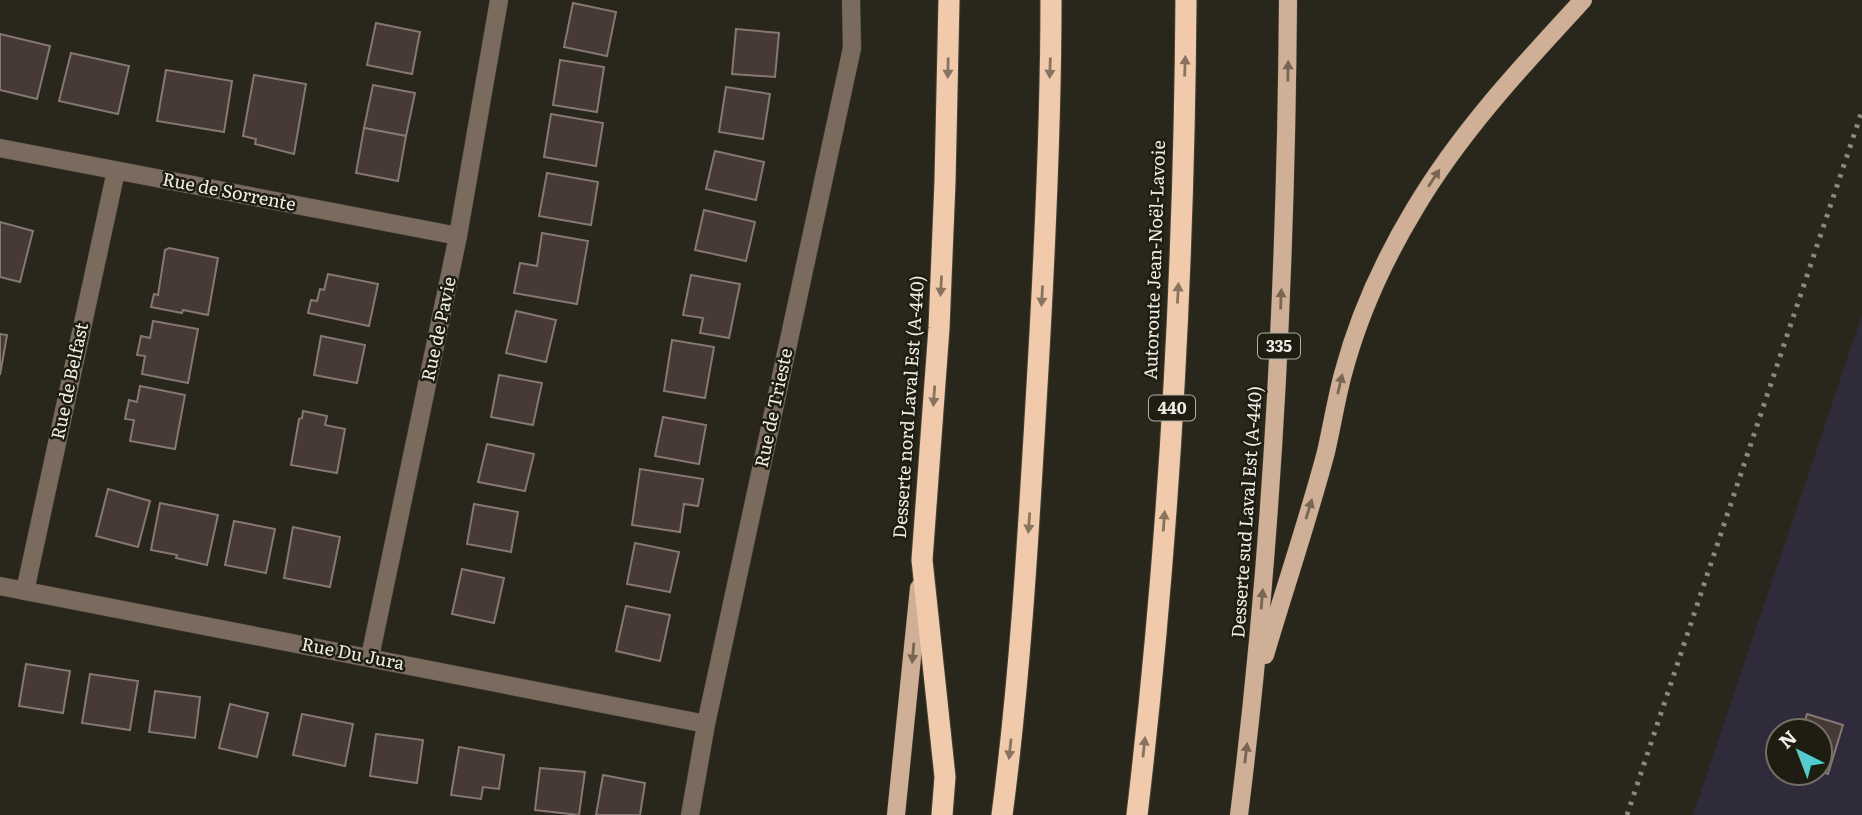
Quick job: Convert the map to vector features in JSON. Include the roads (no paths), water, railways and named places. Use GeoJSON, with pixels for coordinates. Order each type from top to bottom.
{"type":"FeatureCollection","features":[{"type":"Feature","properties":{"kind":"highway","name":"Desserte nord Laval Est (A-440)"},"geometry":{"type":"LineString","coordinates":[[922,560],[939,316],[949,0]]}},
{"type":"Feature","properties":{"kind":"highway"},"geometry":{"type":"LineString","coordinates":[[1002,815],[1012,729],[1032,472],[1046,212],[1051,0]]}},
{"type":"Feature","properties":{"kind":"highway","name":"Autoroute Jean-Noël-Lavoie"},"geometry":{"type":"LineString","coordinates":[[1137,815],[1156,633],[1170,438],[1180,246],[1186,0]]}},
{"type":"Feature","properties":{"kind":"highway"},"geometry":{"type":"LineString","coordinates":[[922,560],[944,777],[942,815]]}},
{"type":"Feature","properties":{"kind":"main road","name":"Desserte sud Laval Est (A-440)"},"geometry":{"type":"LineString","coordinates":[[1239,815],[1254,692],[1280,330],[1289,0]]}},
{"type":"Feature","properties":{"kind":"main road"},"geometry":{"type":"LineString","coordinates":[[1254,692],[1326,451],[1343,374],[1363,314],[1384,268],[1414,209],[1456,145],[1504,87],[1583,0]]}},
{"type":"Feature","properties":{"kind":"main road","name":"Desserte nord Laval Est (A-440)"},"geometry":{"type":"LineString","coordinates":[[896,815],[922,560]]}},
{"type":"Feature","properties":{"kind":"street","name":"Rue de Pavie"},"geometry":{"type":"LineString","coordinates":[[370,657],[458,236],[499,0]]}},
{"type":"Feature","properties":{"kind":"street","name":"Rue de Trieste"},"geometry":{"type":"LineString","coordinates":[[690,815],[706,724],[852,48],[851,0]]}},
{"type":"Feature","properties":{"kind":"street","name":"Rue de Sorrente"},"geometry":{"type":"LineString","coordinates":[[0,148],[458,236]]}},
{"type":"Feature","properties":{"kind":"street","name":"Rue de Belfast"},"geometry":{"type":"LineString","coordinates":[[25,591],[116,171]]}},
{"type":"Feature","properties":{"kind":"street","name":"Rue Du Jura"},"geometry":{"type":"LineString","coordinates":[[0,586],[706,724]]}},
{"type":"Feature","properties":{"kind":"railway"},"geometry":{"type":"LineString","coordinates":[[1627,815],[1862,111]]}}]}
